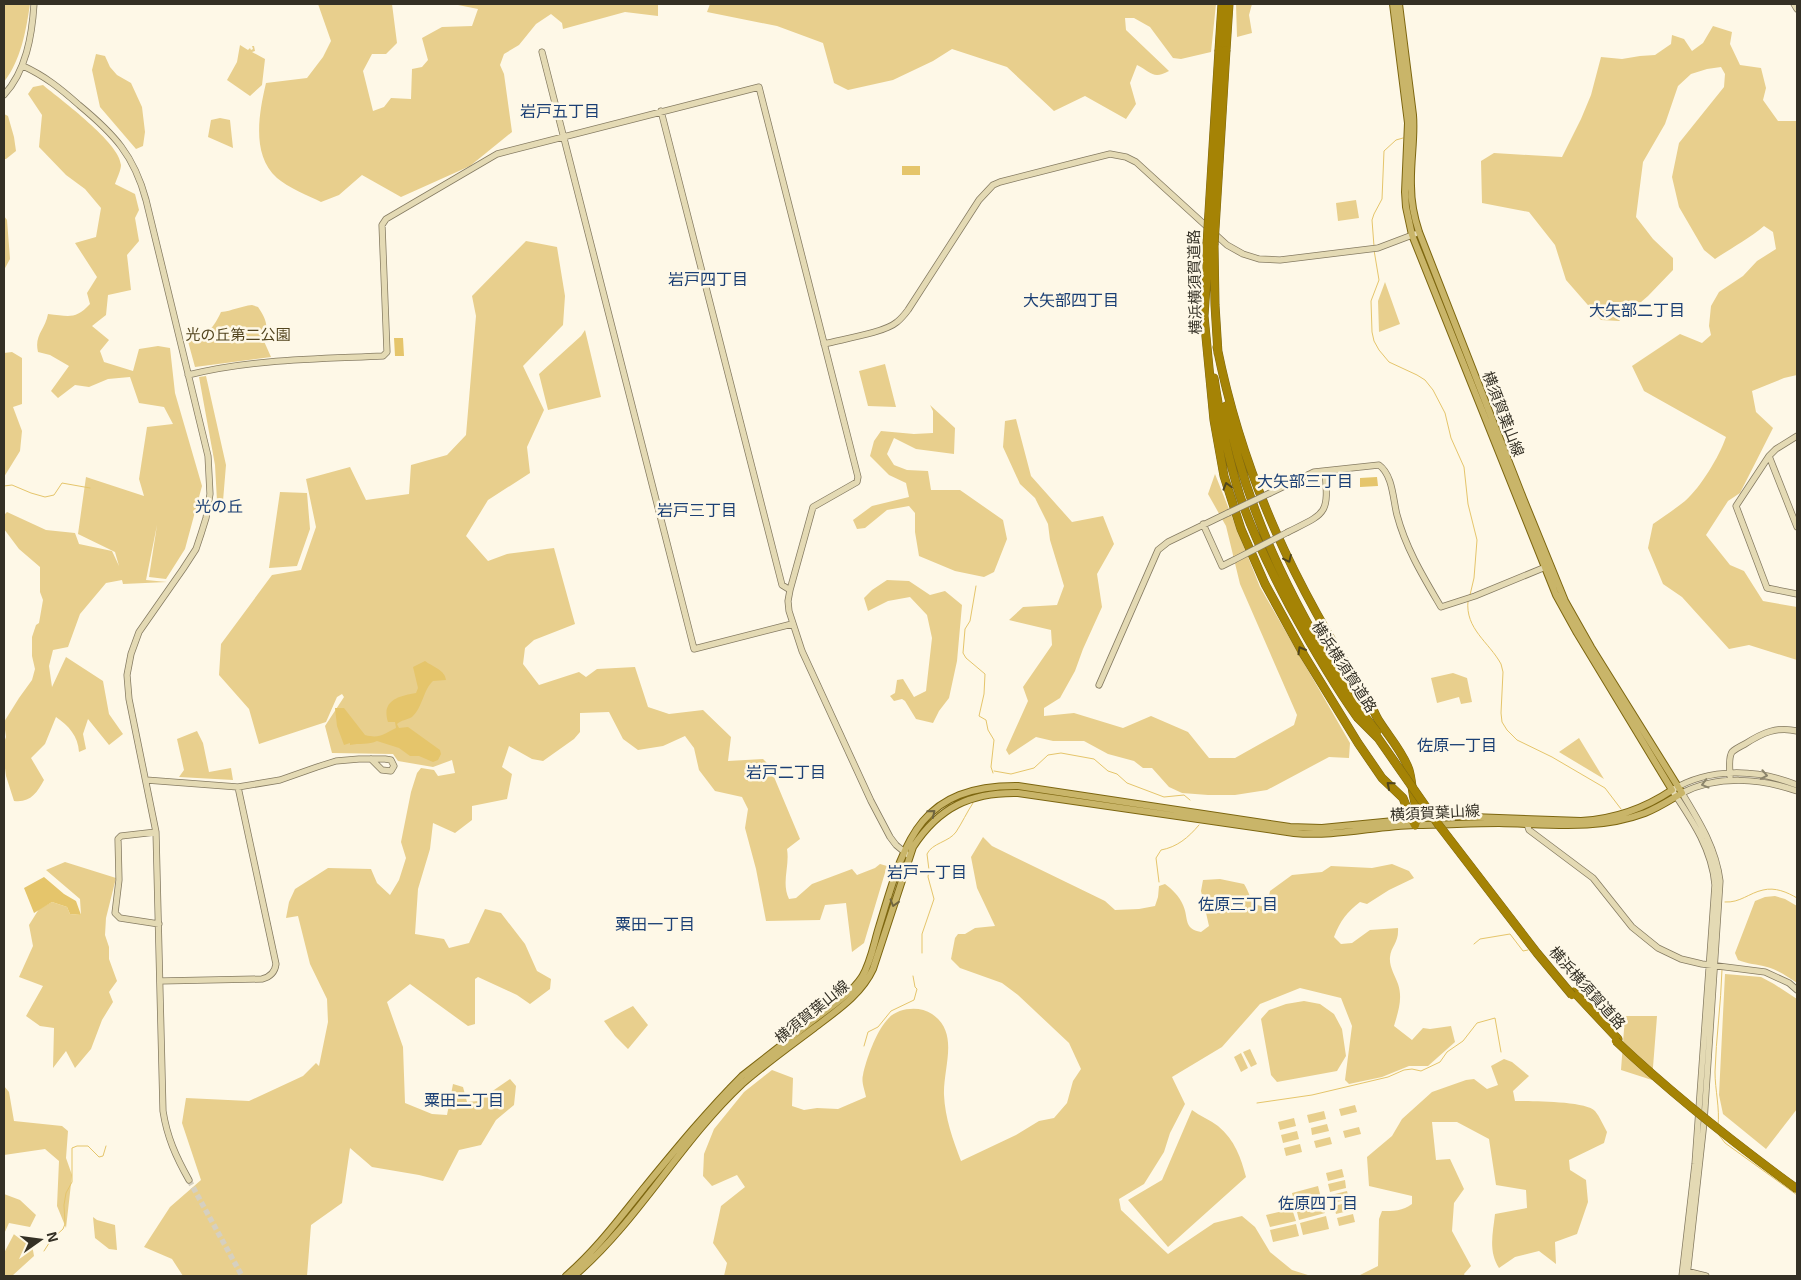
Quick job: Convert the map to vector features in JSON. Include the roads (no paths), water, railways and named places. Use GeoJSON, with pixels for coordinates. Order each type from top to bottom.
{"type":"FeatureCollection","features":[{"type":"Feature","properties":{"kind":"highway","name":"横浜横須賀道路"},"geometry":{"type":"LineString","coordinates":[[1222,4],[1223,50],[1211,244],[1207,272],[1208,314],[1213,371],[1224,437],[1241,498],[1273,575],[1304,632],[1360,715],[1554,970],[1598,1020],[1636,1056],[1730,1135],[1797,1185]]}},
{"type":"Feature","properties":{"kind":"highway","name":"横浜横須賀道路"},"geometry":{"type":"LineString","coordinates":[[1223,50],[1230,4]]}},
{"type":"Feature","properties":{"kind":"highway","name":"横浜横須賀道路"},"geometry":{"type":"LineString","coordinates":[[1211,244],[1217,348],[1223,394],[1234,445],[1248,493],[1265,537],[1298,606],[1360,715],[1438,824],[1537,953],[1602,1028],[1634,1058],[1728,1138],[1797,1189]]}},
{"type":"Feature","properties":{"kind":"highway"},"geometry":{"type":"LineString","coordinates":[[1207,272],[1204,316],[1214,420],[1224,476],[1241,529],[1265,584],[1304,655],[1358,743],[1382,778],[1403,798],[1415,820]]}},
{"type":"Feature","properties":{"kind":"highway"},"geometry":{"type":"LineString","coordinates":[[1217,348],[1240,440],[1272,525],[1319,619],[1378,719],[1406,762],[1410,774],[1415,820]]}},
{"type":"Feature","properties":{"kind":"main road","name":"横須賀葉山線"},"geometry":{"type":"LineString","coordinates":[[1393,4],[1408,123],[1406,207],[1547,567],[1580,628],[1677,791]]}},
{"type":"Feature","properties":{"kind":"main road","name":"横須賀葉山線"},"geometry":{"type":"LineString","coordinates":[[1399,4],[1413,115],[1411,188],[1416,234]]}},
{"type":"Feature","properties":{"kind":"main road","name":"横須賀葉山線"},"geometry":{"type":"LineString","coordinates":[[566,1276],[607,1235],[698,1122],[736,1082],[856,985],[866,968],[904,852],[916,829],[936,810],[958,795],[995,787],[1018,786],[1301,828],[1322,828],[1462,816],[1598,820],[1645,806],[1677,791]]}},
{"type":"Feature","properties":{"kind":"main road","name":"横須賀葉山線"},"geometry":{"type":"LineString","coordinates":[[574,1276],[601,1250],[702,1128],[742,1085],[772,1059],[841,1007],[864,984],[873,969],[913,847],[925,830],[946,811],[957,804],[972,798],[1001,793],[1018,793],[1302,834],[1323,833],[1415,820],[1584,826],[1612,823],[1647,812],[1677,791]]}},
{"type":"Feature","properties":{"kind":"street"},"geometry":{"type":"LineString","coordinates":[[4,95],[13,86],[23,66],[33,23],[34,4]]}},
{"type":"Feature","properties":{"kind":"street"},"geometry":{"type":"LineString","coordinates":[[1794,4],[1797,9]]}},
{"type":"Feature","properties":{"kind":"street"},"geometry":{"type":"LineString","coordinates":[[542,52],[694,650],[792,624]]}},
{"type":"Feature","properties":{"kind":"street"},"geometry":{"type":"LineString","coordinates":[[23,66],[42,75],[107,128],[125,152],[138,174],[146,200],[208,456],[210,494],[206,518],[196,549],[139,632],[131,654],[127,686],[156,832],[163,1111],[169,1141],[177,1160],[189,1180]]}},
{"type":"Feature","properties":{"kind":"street"},"geometry":{"type":"LineString","coordinates":[[188,374],[267,362],[383,356],[388,352],[382,225],[386,219],[498,154],[758,87],[858,480],[813,507],[788,601],[792,624],[802,651],[871,801],[890,837],[909,857]]}},
{"type":"Feature","properties":{"kind":"street"},"geometry":{"type":"LineString","coordinates":[[661,111],[782,585],[790,590]]}},
{"type":"Feature","properties":{"kind":"street"},"geometry":{"type":"LineString","coordinates":[[824,344],[872,332],[898,322],[908,310],[979,200],[993,185],[1110,154],[1126,157],[1136,162],[1227,245],[1243,254],[1259,259],[1280,260],[1375,248],[1416,234]]}},
{"type":"Feature","properties":{"kind":"street"},"geometry":{"type":"LineString","coordinates":[[1797,436],[1776,449],[1769,456],[1736,506],[1767,588],[1797,594]]}},
{"type":"Feature","properties":{"kind":"street"},"geometry":{"type":"LineString","coordinates":[[1769,456],[1797,527]]}},
{"type":"Feature","properties":{"kind":"street"},"geometry":{"type":"LineString","coordinates":[[1099,685],[1158,550],[1168,542],[1202,524],[1314,472],[1376,465],[1386,470],[1404,536],[1412,556],[1441,607],[1475,596],[1547,567]]}},
{"type":"Feature","properties":{"kind":"street"},"geometry":{"type":"LineString","coordinates":[[1202,524],[1222,566],[1316,518],[1327,503],[1325,472]]}},
{"type":"Feature","properties":{"kind":"street"},"geometry":{"type":"LineString","coordinates":[[1730,780],[1730,758],[1733,751],[1771,730],[1797,731]]}},
{"type":"Feature","properties":{"kind":"street"},"geometry":{"type":"LineString","coordinates":[[146,780],[238,787],[280,780],[316,766],[336,761],[371,759]]}},
{"type":"Feature","properties":{"kind":"street"},"geometry":{"type":"LineString","coordinates":[[1677,791],[1706,775],[1730,773],[1758,774],[1782,779],[1797,785]]}},
{"type":"Feature","properties":{"kind":"street"},"geometry":{"type":"LineString","coordinates":[[1677,791],[1710,782],[1730,780],[1756,781],[1782,786],[1797,792]]}},
{"type":"Feature","properties":{"kind":"street"},"geometry":{"type":"LineString","coordinates":[[160,981],[262,979],[270,976],[275,969],[276,964],[238,787]]}},
{"type":"Feature","properties":{"kind":"street"},"geometry":{"type":"LineString","coordinates":[[1677,791],[1711,858],[1714,874],[1712,966],[1701,1165],[1685,1274],[1706,1276]]}},
{"type":"Feature","properties":{"kind":"street"},"geometry":{"type":"LineString","coordinates":[[1527,824],[1529,830],[1593,878],[1632,927],[1658,948],[1691,962],[1765,972],[1789,983],[1797,990]]}},
{"type":"Feature","properties":{"kind":"street"},"geometry":{"type":"LineString","coordinates":[[156,832],[121,836],[118,838],[119,880],[115,913],[120,918],[158,924]]}},
{"type":"Feature","properties":{"kind":"waterway"},"geometry":{"type":"LineString","coordinates":[[1374,246],[1372,220],[1382,199],[1384,151],[1396,140],[1403,138]]}},
{"type":"Feature","properties":{"kind":"waterway"},"geometry":{"type":"LineString","coordinates":[[1374,250],[1379,280],[1371,301],[1374,341],[1389,362],[1425,380],[1433,390],[1445,413],[1451,438],[1464,467],[1468,504],[1477,540],[1474,578],[1470,595]]}},
{"type":"Feature","properties":{"kind":"waterway"},"geometry":{"type":"LineString","coordinates":[[4,486],[12,485],[45,497],[54,495],[62,483],[90,488]]}},
{"type":"Feature","properties":{"kind":"waterway"},"geometry":{"type":"LineString","coordinates":[[976,586],[970,621],[965,629],[963,653],[966,658],[985,674],[984,694],[979,716],[986,720],[988,730],[994,740],[991,767],[993,773]]}},
{"type":"Feature","properties":{"kind":"waterway"},"geometry":{"type":"LineString","coordinates":[[1468,601],[1470,620],[1501,664],[1503,672],[1501,713],[1502,722],[1507,730],[1517,740],[1552,757],[1605,788],[1621,809]]}},
{"type":"Feature","properties":{"kind":"waterway"},"geometry":{"type":"LineString","coordinates":[[994,771],[1011,774],[1034,768],[1048,755],[1061,753],[1094,759],[1127,783],[1164,797],[1184,795],[1190,800]]}},
{"type":"Feature","properties":{"kind":"waterway"},"geometry":{"type":"LineString","coordinates":[[922,953],[922,934],[934,899],[928,877],[927,854],[929,850],[956,832],[973,803]]}},
{"type":"Feature","properties":{"kind":"waterway"},"geometry":{"type":"LineString","coordinates":[[1159,882],[1156,858],[1161,850],[1172,847],[1182,841],[1199,825]]}},
{"type":"Feature","properties":{"kind":"waterway"},"geometry":{"type":"LineString","coordinates":[[1725,902],[1735,901],[1767,889],[1781,891],[1797,898]]}},
{"type":"Feature","properties":{"kind":"waterway"},"geometry":{"type":"LineString","coordinates":[[1474,944],[1480,939],[1510,934],[1523,951],[1528,950]]}},
{"type":"Feature","properties":{"kind":"waterway"},"geometry":{"type":"LineString","coordinates":[[1718,1126],[1715,1072],[1722,970]]}},
{"type":"Feature","properties":{"kind":"waterway"},"geometry":{"type":"LineString","coordinates":[[864,1046],[868,1032],[878,1027],[891,1011],[914,1000],[917,989],[913,976]]}},
{"type":"Feature","properties":{"kind":"waterway"},"geometry":{"type":"LineString","coordinates":[[1257,1103],[1312,1095],[1388,1077],[1404,1070],[1421,1071],[1440,1062],[1447,1052],[1463,1041],[1477,1023],[1495,1018],[1501,1052]]}},
{"type":"Feature","properties":{"kind":"waterway"},"geometry":{"type":"LineString","coordinates":[[1719,1135],[1725,1143],[1797,1195]]}},
{"type":"Feature","properties":{"kind":"waterway"},"geometry":{"type":"LineString","coordinates":[[44,1251],[65,1224],[64,1205],[66,1193],[72,1182],[72,1148],[88,1146],[99,1157],[103,1156],[106,1146]]}},
{"type":"Feature","properties":{"kind":"tunnel"},"geometry":{"type":"LineString","coordinates":[[189,1180],[242,1276]]}},
{"type":"Feature","properties":{"kind":"district","name":"岩戸五丁目"},"geometry":{"type":"Point","coordinates":[560,111]}},
{"type":"Feature","properties":{"kind":"district","name":"岩戸四丁目"},"geometry":{"type":"Point","coordinates":[708,279]}},
{"type":"Feature","properties":{"kind":"district","name":"大矢部四丁目"},"geometry":{"type":"Point","coordinates":[1071,300]}},
{"type":"Feature","properties":{"kind":"district","name":"大矢部二丁目"},"geometry":{"type":"Point","coordinates":[1637,310]}},
{"type":"Feature","properties":{"kind":"district","name":"大矢部三丁目"},"geometry":{"type":"Point","coordinates":[1305,481]}},
{"type":"Feature","properties":{"kind":"district","name":"光の丘"},"geometry":{"type":"Point","coordinates":[219,506]}},
{"type":"Feature","properties":{"kind":"district","name":"岩戸三丁目"},"geometry":{"type":"Point","coordinates":[697,510]}},
{"type":"Feature","properties":{"kind":"district","name":"佐原一丁目"},"geometry":{"type":"Point","coordinates":[1457,745]}},
{"type":"Feature","properties":{"kind":"district","name":"岩戸二丁目"},"geometry":{"type":"Point","coordinates":[786,772]}},
{"type":"Feature","properties":{"kind":"district","name":"岩戸一丁目"},"geometry":{"type":"Point","coordinates":[927,872]}},
{"type":"Feature","properties":{"kind":"district","name":"佐原三丁目"},"geometry":{"type":"Point","coordinates":[1238,904]}},
{"type":"Feature","properties":{"kind":"district","name":"粟田一丁目"},"geometry":{"type":"Point","coordinates":[655,924]}},
{"type":"Feature","properties":{"kind":"district","name":"粟田二丁目"},"geometry":{"type":"Point","coordinates":[464,1100]}},
{"type":"Feature","properties":{"kind":"district","name":"佐原四丁目"},"geometry":{"type":"Point","coordinates":[1318,1203]}},
{"type":"Feature","properties":{"kind":"park label","name":"光の丘第二公園"},"geometry":{"type":"Point","coordinates":[238,335]}}]}
